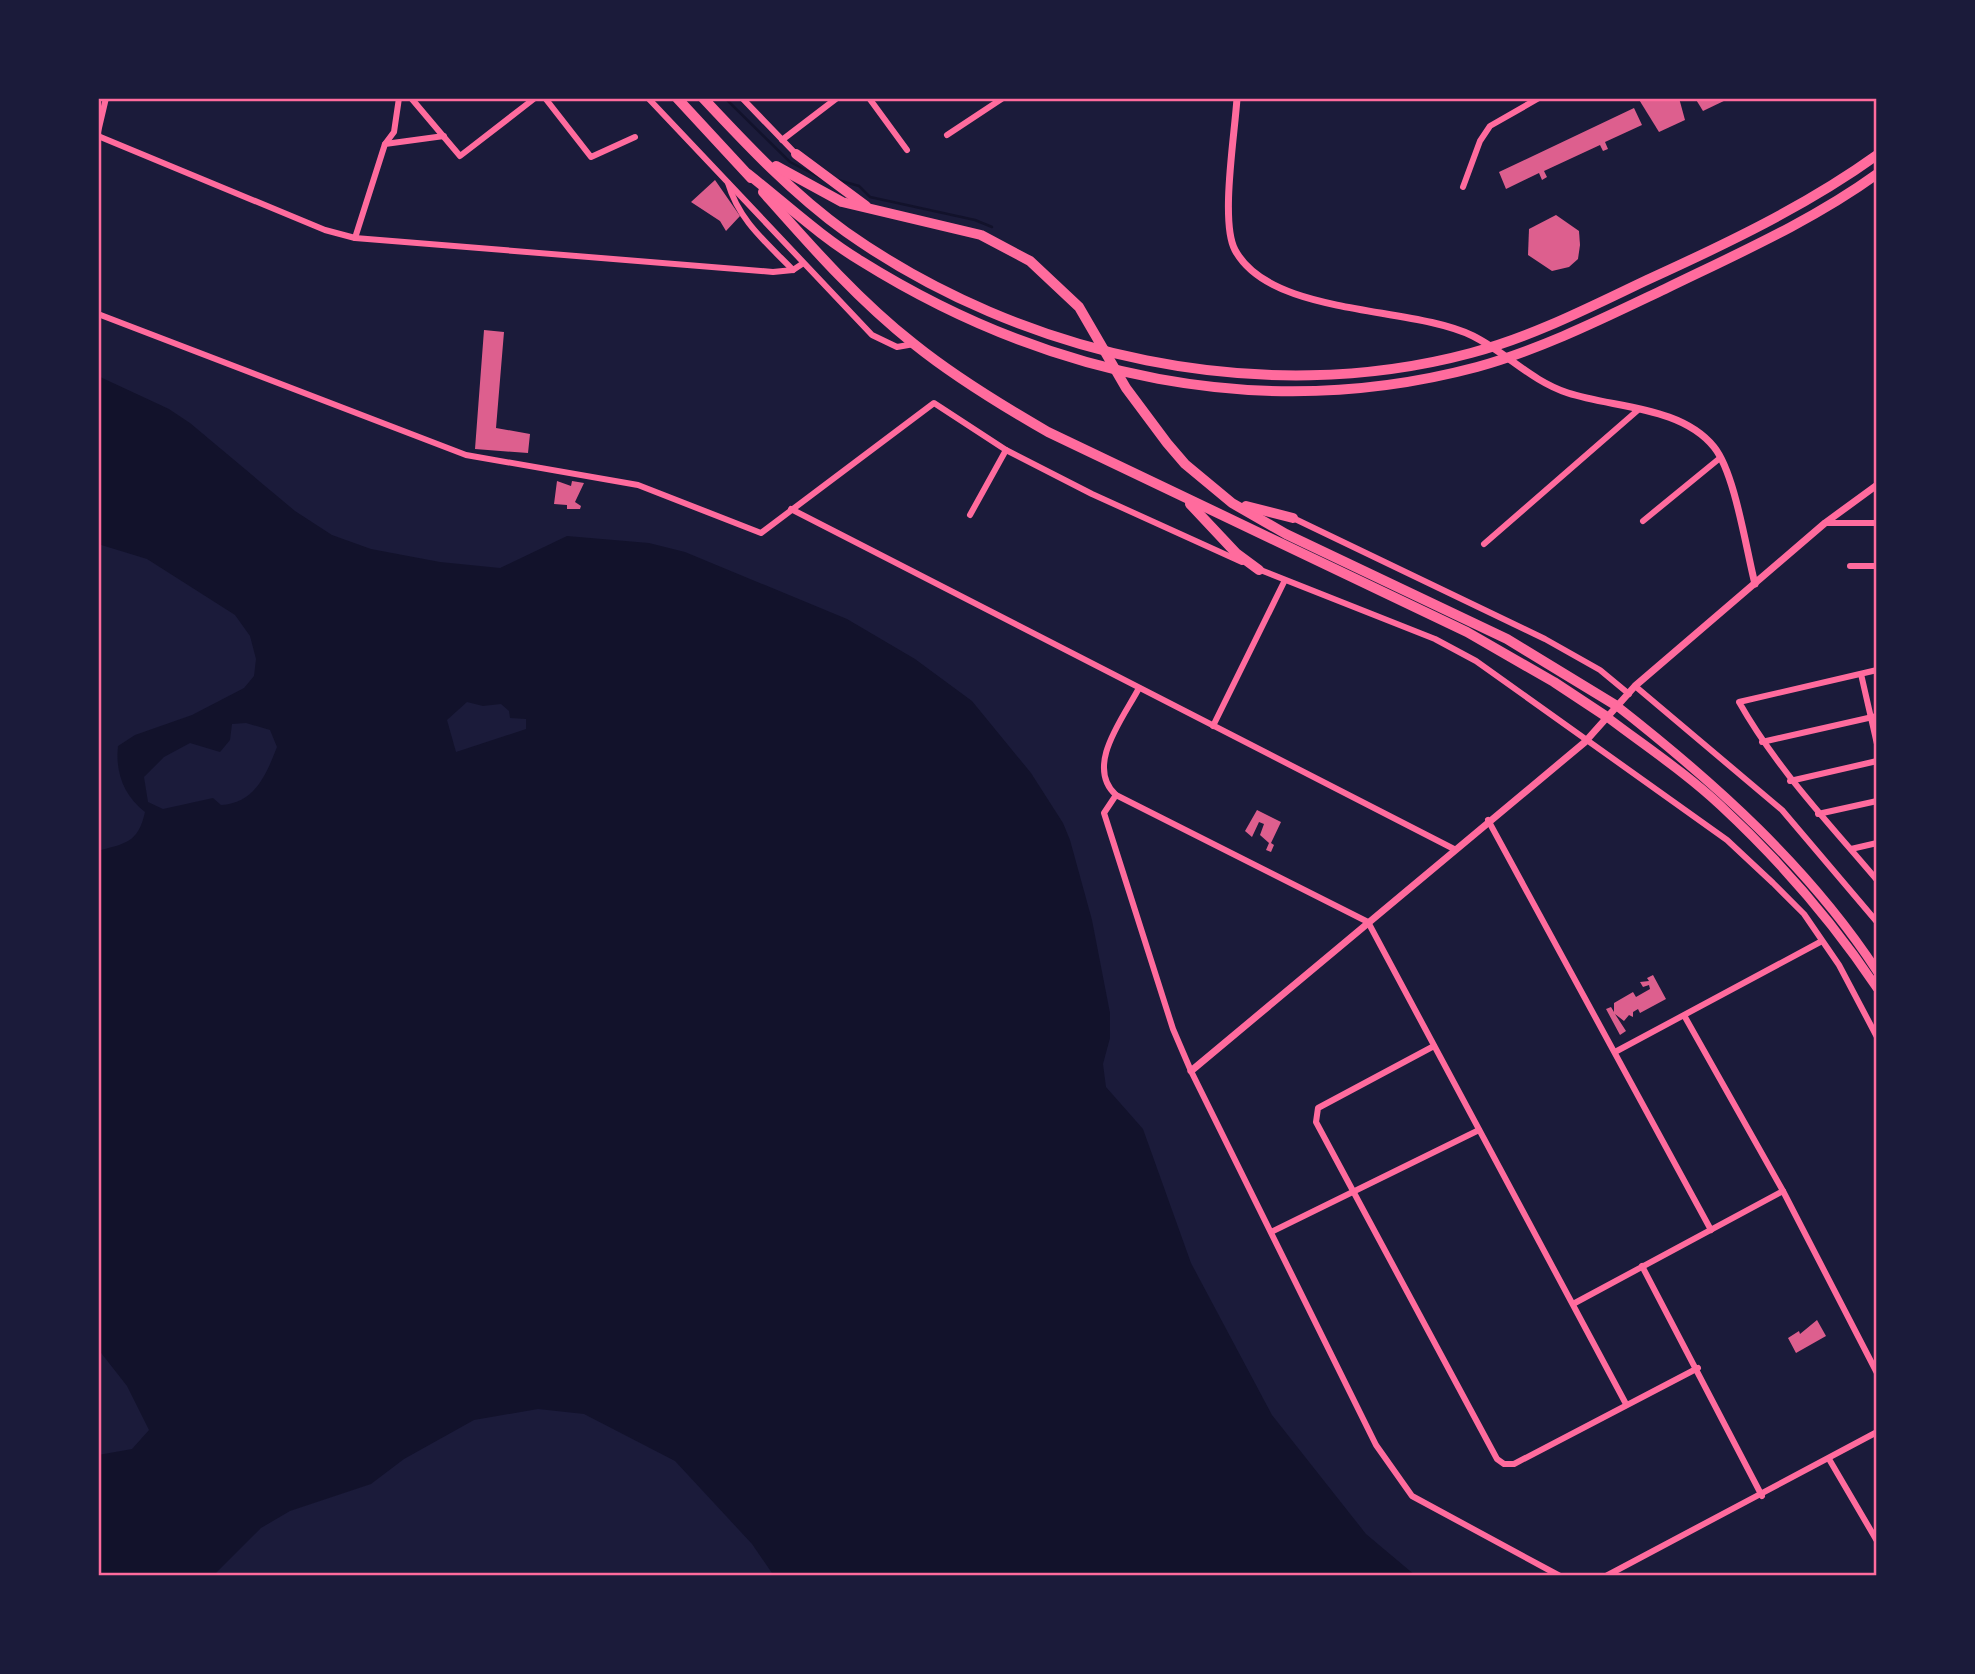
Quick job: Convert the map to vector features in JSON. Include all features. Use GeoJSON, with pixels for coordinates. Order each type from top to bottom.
{"type":"FeatureCollection","features":[{"type":"Feature","properties":{"kind":"highway"},"geometry":{"type":"LineString","coordinates":[[677,98],[820,257],[914,344],[994,401],[1048,432],[1467,632],[1554,681],[1607,717]]}},
{"type":"Feature","properties":{"kind":"highway"},"geometry":{"type":"LineString","coordinates":[[702,98],[755,151],[847,232],[943,289],[992,312],[1080,342],[1142,359],[1189,369],[1267,376],[1336,376],[1398,369],[1472,353],[1509,340],[1542,328],[1692,260],[1832,188],[1877,155]]}},
{"type":"Feature","properties":{"kind":"highway"},"geometry":{"type":"LineString","coordinates":[[755,151],[822,194],[875,212],[981,235],[1030,261],[1079,307],[1126,388],[1167,443],[1185,464],[1232,503],[1286,534],[1507,639],[1617,706]]}},
{"type":"Feature","properties":{"kind":"highway"},"geometry":{"type":"LineString","coordinates":[[796,154],[875,212]]}},
{"type":"Feature","properties":{"kind":"highway"},"geometry":{"type":"LineString","coordinates":[[748,174],[858,260],[912,291],[1010,337],[1090,365],[1153,379],[1268,391],[1399,384],[1478,367],[1521,353],[1738,254],[1844,198],[1877,174]]}},
{"type":"Feature","properties":{"kind":"highway"},"geometry":{"type":"LineString","coordinates":[[1185,498],[1236,553],[1259,570]]}},
{"type":"Feature","properties":{"kind":"highway"},"geometry":{"type":"LineString","coordinates":[[1232,503],[1293,519]]}},
{"type":"Feature","properties":{"kind":"main road"},"geometry":{"type":"LineString","coordinates":[[1617,706],[1699,771],[1786,856],[1877,971]]}},
{"type":"Feature","properties":{"kind":"main road"},"geometry":{"type":"LineString","coordinates":[[1607,717],[1720,804],[1778,862],[1854,954],[1877,988]]}},
{"type":"Feature","properties":{"kind":"street"},"geometry":{"type":"LineString","coordinates":[[106,98],[98,134],[325,230],[355,239],[774,272],[793,270],[802,264]]}},
{"type":"Feature","properties":{"kind":"street"},"geometry":{"type":"LineString","coordinates":[[355,239],[385,144],[394,132],[399,98]]}},
{"type":"Feature","properties":{"kind":"street"},"geometry":{"type":"LineString","coordinates":[[411,98],[460,156],[535,98]]}},
{"type":"Feature","properties":{"kind":"street"},"geometry":{"type":"LineString","coordinates":[[545,98],[591,157],[635,136]]}},
{"type":"Feature","properties":{"kind":"street"},"geometry":{"type":"LineString","coordinates":[[648,98],[727,180],[802,264],[872,335],[897,347],[914,344]]}},
{"type":"Feature","properties":{"kind":"street"},"geometry":{"type":"LineString","coordinates":[[742,98],[796,154]]}},
{"type":"Feature","properties":{"kind":"street"},"geometry":{"type":"LineString","coordinates":[[782,140],[837,98]]}},
{"type":"Feature","properties":{"kind":"street"},"geometry":{"type":"LineString","coordinates":[[869,98],[907,150]]}},
{"type":"Feature","properties":{"kind":"street"},"geometry":{"type":"LineString","coordinates":[[947,135],[1003,98]]}},
{"type":"Feature","properties":{"kind":"street"},"geometry":{"type":"LineString","coordinates":[[1237,98],[1229,237],[1245,265],[1259,278],[1307,296],[1473,336],[1540,382],[1590,400],[1675,420],[1700,433],[1720,457],[1726,469],[1755,584]]}},
{"type":"Feature","properties":{"kind":"street"},"geometry":{"type":"LineString","coordinates":[[1463,187],[1480,141],[1490,126],[1539,98]]}},
{"type":"Feature","properties":{"kind":"street"},"geometry":{"type":"LineString","coordinates":[[385,144],[443,136]]}},
{"type":"Feature","properties":{"kind":"street"},"geometry":{"type":"LineString","coordinates":[[727,180],[735,206],[744,220],[793,270]]}},
{"type":"Feature","properties":{"kind":"street"},"geometry":{"type":"LineString","coordinates":[[98,314],[466,455],[638,485],[761,533],[934,402],[1006,450],[1092,494],[1284,582],[1435,639],[1476,661],[1531,698],[1586,742],[1727,840],[1804,914],[1822,940],[1877,1037]]}},
{"type":"Feature","properties":{"kind":"street"},"geometry":{"type":"LineString","coordinates":[[1484,544],[1638,410]]}},
{"type":"Feature","properties":{"kind":"street"},"geometry":{"type":"LineString","coordinates":[[970,515],[1006,450]]}},
{"type":"Feature","properties":{"kind":"street"},"geometry":{"type":"LineString","coordinates":[[1643,521],[1720,457]]}},
{"type":"Feature","properties":{"kind":"street"},"geometry":{"type":"LineString","coordinates":[[1191,1071],[1488,820],[1586,742],[1635,686],[1825,523],[1877,485]]}},
{"type":"Feature","properties":{"kind":"street"},"geometry":{"type":"LineString","coordinates":[[791,509],[1454,849]]}},
{"type":"Feature","properties":{"kind":"street"},"geometry":{"type":"LineString","coordinates":[[1293,519],[1545,639],[1600,670],[1629,694]]}},
{"type":"Feature","properties":{"kind":"street"},"geometry":{"type":"LineString","coordinates":[[1825,523],[1877,523]]}},
{"type":"Feature","properties":{"kind":"street"},"geometry":{"type":"LineString","coordinates":[[1850,566],[1877,566]]}},
{"type":"Feature","properties":{"kind":"street"},"geometry":{"type":"LineString","coordinates":[[1213,726],[1284,582]]}},
{"type":"Feature","properties":{"kind":"street"},"geometry":{"type":"LineString","coordinates":[[1877,670],[1739,702],[1762,742],[1790,781],[1877,880]]}},
{"type":"Feature","properties":{"kind":"street"},"geometry":{"type":"LineString","coordinates":[[1861,674],[1874,716],[1877,744]]}},
{"type":"Feature","properties":{"kind":"street"},"geometry":{"type":"LineString","coordinates":[[1635,686],[1782,810],[1877,922]]}},
{"type":"Feature","properties":{"kind":"street"},"geometry":{"type":"LineString","coordinates":[[1139,688],[1106,752],[1104,778],[1116,795],[1368,922],[1626,1404]]}},
{"type":"Feature","properties":{"kind":"street"},"geometry":{"type":"LineString","coordinates":[[1762,742],[1874,716]]}},
{"type":"Feature","properties":{"kind":"street"},"geometry":{"type":"LineString","coordinates":[[1790,781],[1877,761]]}},
{"type":"Feature","properties":{"kind":"street"},"geometry":{"type":"LineString","coordinates":[[1116,795],[1104,813],[1173,1029],[1191,1071],[1376,1445],[1412,1496],[1560,1576]]}},
{"type":"Feature","properties":{"kind":"street"},"geometry":{"type":"LineString","coordinates":[[1818,814],[1877,801]]}},
{"type":"Feature","properties":{"kind":"street"},"geometry":{"type":"LineString","coordinates":[[1488,820],[1711,1230]]}},
{"type":"Feature","properties":{"kind":"street"},"geometry":{"type":"LineString","coordinates":[[1851,849],[1877,843]]}},
{"type":"Feature","properties":{"kind":"street"},"geometry":{"type":"LineString","coordinates":[[1615,1052],[1685,1017],[1822,940]]}},
{"type":"Feature","properties":{"kind":"street"},"geometry":{"type":"LineString","coordinates":[[1685,1017],[1783,1191],[1877,1373]]}},
{"type":"Feature","properties":{"kind":"street"},"geometry":{"type":"LineString","coordinates":[[1434,1046],[1318,1108],[1316,1122],[1497,1459],[1504,1464],[1514,1464],[1698,1368]]}},
{"type":"Feature","properties":{"kind":"street"},"geometry":{"type":"LineString","coordinates":[[1271,1232],[1479,1130]]}},
{"type":"Feature","properties":{"kind":"street"},"geometry":{"type":"LineString","coordinates":[[1573,1304],[1783,1191]]}},
{"type":"Feature","properties":{"kind":"street"},"geometry":{"type":"LineString","coordinates":[[1642,1266],[1698,1368],[1762,1496]]}},
{"type":"Feature","properties":{"kind":"street"},"geometry":{"type":"LineString","coordinates":[[1606,1576],[1762,1496],[1877,1432]]}},
{"type":"Feature","properties":{"kind":"street"},"geometry":{"type":"LineString","coordinates":[[1829,1459],[1877,1541]]}},
{"type":"Feature","properties":{"kind":"shaded area"},"geometry":{"type":"Polygon","coordinates":[[[98,376],[169,409],[190,423],[295,511],[332,535],[371,549],[440,562],[500,568],[567,536],[649,543],[685,552],[847,619],[915,659],[972,701],[1031,773],[1063,823],[1070,840],[1092,920],[1110,1013],[1110,1038],[1103,1064],[1106,1087],[1143,1129],[1191,1263],[1272,1415],[1366,1534],[1416,1576],[774,1576],[752,1544],[675,1461],[584,1414],[538,1409],[474,1420],[404,1459],[371,1484],[290,1511],[261,1528],[213,1576],[98,1576],[98,1455],[132,1449],[149,1430],[127,1386],[98,1349],[98,851],[116,846],[134,836],[145,812],[132,799],[122,783],[118,746],[135,735],[192,715],[244,688],[254,676],[256,659],[250,636],[235,615],[147,559],[98,544],[98,376]],[[467,702],[447,720],[456,752],[526,729],[526,719],[510,718],[509,711],[501,704],[483,706],[467,702]],[[246,723],[232,724],[230,740],[220,752],[190,743],[164,757],[144,777],[148,802],[163,809],[213,798],[221,805],[243,799],[251,793],[258,786],[277,747],[270,730],[246,723]]]}},
{"type":"Feature","properties":{"kind":"building"},"geometry":{"type":"Polygon","coordinates":[[[1638,98],[1679,98],[1685,120],[1659,132],[1638,98]]]}},
{"type":"Feature","properties":{"kind":"building"},"geometry":{"type":"Polygon","coordinates":[[[1695,98],[1730,98],[1703,111],[1695,98]]]}},
{"type":"Feature","properties":{"kind":"building"},"geometry":{"type":"Polygon","coordinates":[[[1634,108],[1642,125],[1605,142],[1608,149],[1603,151],[1600,145],[1544,171],[1547,177],[1542,180],[1539,173],[1506,189],[1499,172],[1634,108]]]}},
{"type":"Feature","properties":{"kind":"building"},"geometry":{"type":"Polygon","coordinates":[[[715,180],[740,216],[726,231],[720,221],[691,202],[715,180]]]}},
{"type":"Feature","properties":{"kind":"building"},"geometry":{"type":"Polygon","coordinates":[[[1556,215],[1579,231],[1580,245],[1578,259],[1569,267],[1552,271],[1528,255],[1529,229],[1556,215]]]}},
{"type":"Feature","properties":{"kind":"building"},"geometry":{"type":"Polygon","coordinates":[[[484,330],[504,332],[496,428],[530,434],[528,453],[475,449],[484,330]]]}},
{"type":"Feature","properties":{"kind":"building"},"geometry":{"type":"Polygon","coordinates":[[[557,481],[571,486],[572,481],[584,483],[575,502],[581,506],[580,509],[567,509],[567,505],[554,504],[557,481]]]}},
{"type":"Feature","properties":{"kind":"building"},"geometry":{"type":"Polygon","coordinates":[[[1257,810],[1281,822],[1271,843],[1274,845],[1271,852],[1266,850],[1269,843],[1260,835],[1264,824],[1259,822],[1252,837],[1245,831],[1257,810]]]}},
{"type":"Feature","properties":{"kind":"building"},"geometry":{"type":"Polygon","coordinates":[[[1653,975],[1666,999],[1640,1013],[1638,1009],[1633,1012],[1633,1017],[1629,1015],[1624,1021],[1615,1014],[1626,1031],[1620,1035],[1606,1009],[1611,1007],[1614,1012],[1614,1003],[1633,992],[1636,997],[1650,989],[1649,985],[1643,987],[1640,982],[1649,981],[1647,978],[1653,975]]]}},
{"type":"Feature","properties":{"kind":"building"},"geometry":{"type":"Polygon","coordinates":[[[1817,1320],[1826,1336],[1796,1353],[1788,1338],[1799,1331],[1800,1334],[1817,1320]]]}},
{"type":"Feature","properties":{"kind":"waterway"},"geometry":{"type":"LineString","coordinates":[[725,98],[790,162],[821,178]]}},
{"type":"Feature","properties":{"kind":"waterway"},"geometry":{"type":"LineString","coordinates":[[838,180],[859,186],[870,197],[975,220],[992,227]]}}]}
